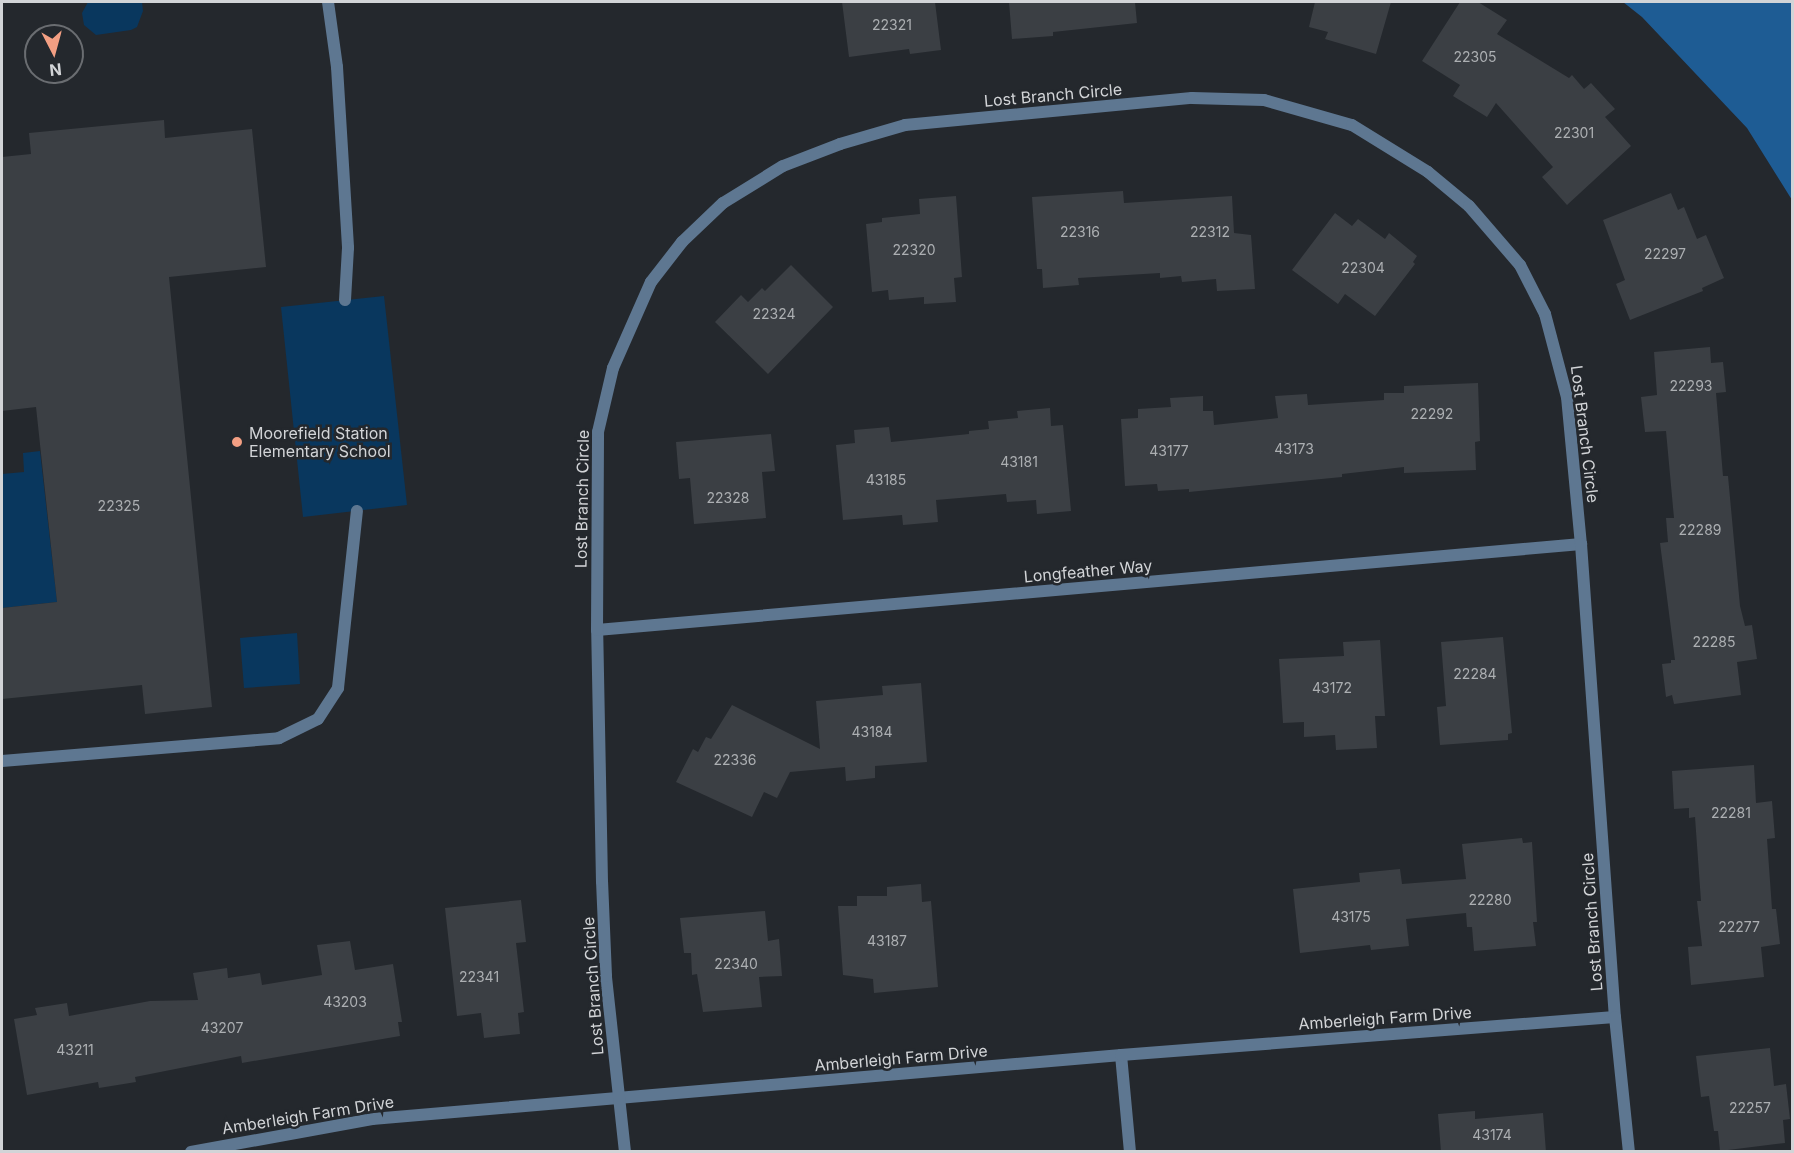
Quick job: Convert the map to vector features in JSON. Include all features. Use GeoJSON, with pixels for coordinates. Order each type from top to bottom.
{"type":"FeatureCollection","features":[{"type":"Feature","properties":{"kind":"street"},"geometry":{"type":"LineString","coordinates":[[328,2],[337,67],[347,237],[345,300]]}},
{"type":"Feature","properties":{"kind":"street","name":"Lost Branch Circle"},"geometry":{"type":"LineString","coordinates":[[625,1152],[606,976],[597,630],[598,432],[613,368],[651,282],[682,242],[723,203],[783,166],[840,144],[905,126],[1192,98],[1264,100],[1352,125],[1428,172],[1468,206],[1520,265],[1545,314],[1567,397],[1581,544],[1615,1017],[1629,1152]]}},
{"type":"Feature","properties":{"kind":"street"},"geometry":{"type":"LineString","coordinates":[[2,761],[279,738],[318,718],[338,688],[357,511]]}},
{"type":"Feature","properties":{"kind":"street","name":"Longfeather Way"},"geometry":{"type":"LineString","coordinates":[[597,630],[1581,544]]}},
{"type":"Feature","properties":{"kind":"street","name":"Amberleigh Farm Drive"},"geometry":{"type":"LineString","coordinates":[[191,1152],[372,1119],[1121,1055],[1615,1017]]}},
{"type":"Feature","properties":{"kind":"street"},"geometry":{"type":"LineString","coordinates":[[1121,1055],[1130,1152]]}},
{"type":"Feature","properties":{"kind":"shaded area"},"geometry":{"type":"Polygon","coordinates":[[[88,2],[142,2],[143,11],[137,27],[96,35],[84,25],[82,13],[88,2]]]}},
{"type":"Feature","properties":{"kind":"shaded area"},"geometry":{"type":"Polygon","coordinates":[[[1623,2],[1792,2],[1792,200],[1747,128],[1642,17],[1623,2]]]}},
{"type":"Feature","properties":{"kind":"shaded area"},"geometry":{"type":"Polygon","coordinates":[[[384,296],[407,505],[303,517],[281,307],[384,296]]]}},
{"type":"Feature","properties":{"kind":"shaded area"},"geometry":{"type":"Polygon","coordinates":[[[40,451],[57,602],[2,608],[2,474],[24,472],[23,453],[40,451]]]}},
{"type":"Feature","properties":{"kind":"shaded area"},"geometry":{"type":"Polygon","coordinates":[[[297,633],[300,684],[244,688],[240,638],[297,633]]]}},
{"type":"Feature","properties":{"kind":"building"},"geometry":{"type":"Polygon","coordinates":[[[842,2],[935,2],[941,50],[910,54],[909,49],[849,57],[842,2]]]}},
{"type":"Feature","properties":{"kind":"building"},"geometry":{"type":"Polygon","coordinates":[[[1009,2],[1135,2],[1137,23],[1053,32],[1053,36],[1012,39],[1009,2]]]}},
{"type":"Feature","properties":{"kind":"building"},"geometry":{"type":"Polygon","coordinates":[[[1315,2],[1391,2],[1376,54],[1325,39],[1328,32],[1309,27],[1315,2]]]}},
{"type":"Feature","properties":{"kind":"building"},"geometry":{"type":"Polygon","coordinates":[[[1460,2],[1478,2],[1507,20],[1497,34],[1569,78],[1572,75],[1584,89],[1591,83],[1615,109],[1605,117],[1631,146],[1567,205],[1542,177],[1553,167],[1496,103],[1487,117],[1453,96],[1460,85],[1422,61],[1460,2]]]}},
{"type":"Feature","properties":{"kind":"building"},"geometry":{"type":"Polygon","coordinates":[[[164,120],[165,138],[252,129],[266,267],[169,277],[212,707],[145,714],[142,685],[2,699],[2,608],[57,602],[36,407],[2,411],[2,157],[31,154],[29,133],[164,120]]]}},
{"type":"Feature","properties":{"kind":"building"},"geometry":{"type":"Polygon","coordinates":[[[1123,191],[1124,203],[1232,196],[1234,233],[1251,235],[1255,289],[1217,291],[1216,279],[1182,282],[1181,276],[1160,278],[1160,273],[1078,278],[1079,285],[1043,288],[1042,269],[1037,269],[1032,197],[1123,191]]]}},
{"type":"Feature","properties":{"kind":"building"},"geometry":{"type":"Polygon","coordinates":[[[1671,193],[1678,210],[1684,207],[1697,239],[1706,235],[1724,278],[1702,288],[1703,291],[1630,320],[1616,284],[1625,280],[1603,220],[1671,193]]]}},
{"type":"Feature","properties":{"kind":"building"},"geometry":{"type":"Polygon","coordinates":[[[956,196],[962,277],[954,278],[956,302],[924,304],[924,297],[889,300],[888,290],[872,292],[866,224],[882,222],[882,218],[920,214],[919,199],[956,196]]]}},
{"type":"Feature","properties":{"kind":"building"},"geometry":{"type":"Polygon","coordinates":[[[1335,213],[1352,226],[1358,219],[1385,239],[1389,233],[1417,256],[1413,262],[1415,264],[1375,316],[1345,294],[1338,304],[1292,270],[1335,213]]]}},
{"type":"Feature","properties":{"kind":"building"},"geometry":{"type":"Polygon","coordinates":[[[791,265],[833,307],[768,374],[715,322],[741,295],[748,302],[762,288],[765,291],[791,265]]]}},
{"type":"Feature","properties":{"kind":"building"},"geometry":{"type":"Polygon","coordinates":[[[1710,347],[1711,363],[1723,362],[1726,392],[1716,393],[1723,476],[1728,476],[1740,606],[1745,626],[1752,625],[1757,659],[1737,662],[1741,695],[1674,704],[1672,695],[1666,697],[1662,664],[1675,660],[1660,543],[1668,542],[1666,518],[1674,518],[1666,431],[1645,432],[1641,397],[1657,395],[1654,352],[1710,347]]]}},
{"type":"Feature","properties":{"kind":"building"},"geometry":{"type":"Polygon","coordinates":[[[1478,383],[1480,441],[1475,442],[1476,470],[1404,473],[1404,467],[1342,474],[1342,477],[1189,492],[1189,489],[1158,491],[1157,484],[1125,486],[1121,419],[1138,418],[1138,409],[1171,407],[1170,398],[1203,396],[1203,411],[1213,411],[1214,425],[1278,418],[1275,396],[1307,394],[1308,405],[1384,400],[1384,393],[1404,393],[1404,386],[1478,383]]]}},
{"type":"Feature","properties":{"kind":"building"},"geometry":{"type":"Polygon","coordinates":[[[1050,408],[1051,426],[1063,425],[1071,511],[1037,514],[1036,500],[1007,502],[1006,494],[936,500],[938,522],[903,525],[902,515],[843,520],[836,445],[855,443],[854,430],[889,427],[891,442],[969,434],[969,431],[989,429],[988,421],[1018,418],[1017,411],[1050,408]]]}},
{"type":"Feature","properties":{"kind":"building"},"geometry":{"type":"Polygon","coordinates":[[[771,434],[775,471],[762,472],[766,518],[694,524],[690,478],[679,479],[676,442],[771,434]]]}},
{"type":"Feature","properties":{"kind":"building"},"geometry":{"type":"Polygon","coordinates":[[[1503,637],[1512,733],[1508,734],[1508,740],[1440,745],[1437,707],[1446,706],[1441,642],[1503,637]]]}},
{"type":"Feature","properties":{"kind":"building"},"geometry":{"type":"Polygon","coordinates":[[[1380,640],[1385,716],[1375,716],[1377,748],[1336,750],[1335,735],[1304,737],[1304,722],[1283,723],[1279,659],[1344,656],[1343,642],[1380,640]]]}},
{"type":"Feature","properties":{"kind":"building"},"geometry":{"type":"Polygon","coordinates":[[[921,683],[927,762],[875,766],[875,778],[846,781],[845,767],[790,772],[777,798],[764,792],[752,817],[676,782],[693,749],[698,752],[706,737],[711,739],[732,705],[820,749],[816,701],[883,695],[882,686],[921,683]]]}},
{"type":"Feature","properties":{"kind":"building"},"geometry":{"type":"Polygon","coordinates":[[[1754,765],[1756,803],[1772,801],[1775,838],[1767,839],[1772,909],[1776,909],[1780,944],[1761,947],[1764,977],[1691,985],[1688,947],[1702,946],[1697,901],[1701,901],[1695,817],[1689,818],[1689,808],[1674,809],[1672,771],[1754,765]]]}},
{"type":"Feature","properties":{"kind":"building"},"geometry":{"type":"Polygon","coordinates":[[[1522,838],[1523,843],[1532,842],[1537,922],[1533,922],[1536,946],[1474,951],[1472,927],[1467,927],[1466,913],[1406,919],[1409,946],[1371,950],[1370,945],[1300,953],[1293,889],[1360,882],[1359,873],[1400,869],[1402,884],[1466,879],[1462,844],[1522,838]]]}},
{"type":"Feature","properties":{"kind":"building"},"geometry":{"type":"Polygon","coordinates":[[[921,884],[922,902],[931,901],[938,987],[874,993],[873,979],[843,975],[838,906],[857,906],[857,896],[887,896],[887,887],[921,884]]]}},
{"type":"Feature","properties":{"kind":"building"},"geometry":{"type":"Polygon","coordinates":[[[521,900],[526,942],[516,943],[524,1012],[518,1013],[520,1034],[484,1038],[481,1013],[457,1016],[445,908],[521,900]]]}},
{"type":"Feature","properties":{"kind":"building"},"geometry":{"type":"Polygon","coordinates":[[[765,911],[768,941],[779,939],[782,976],[759,977],[762,1007],[703,1012],[697,974],[692,975],[691,953],[684,953],[680,918],[765,911]]]}},
{"type":"Feature","properties":{"kind":"building"},"geometry":{"type":"Polygon","coordinates":[[[350,941],[355,970],[393,964],[402,1022],[398,1022],[400,1036],[242,1063],[241,1056],[135,1077],[136,1082],[99,1088],[98,1082],[27,1095],[14,1019],[37,1015],[35,1008],[67,1003],[69,1016],[150,1001],[198,1000],[193,973],[227,968],[228,978],[260,973],[262,985],[322,975],[317,945],[350,941]]]}},
{"type":"Feature","properties":{"kind":"building"},"geometry":{"type":"Polygon","coordinates":[[[1770,1048],[1774,1086],[1786,1084],[1790,1119],[1783,1120],[1785,1143],[1720,1151],[1718,1131],[1714,1131],[1709,1096],[1701,1097],[1696,1056],[1770,1048]]]}},
{"type":"Feature","properties":{"kind":"building"},"geometry":{"type":"Polygon","coordinates":[[[1475,1111],[1475,1119],[1543,1113],[1546,1152],[1441,1152],[1438,1114],[1475,1111]]]}},
{"type":"Feature","properties":{"kind":"place","name":"Moorefield Station Elementary School"},"geometry":{"type":"Point","coordinates":[237,442]}}]}
